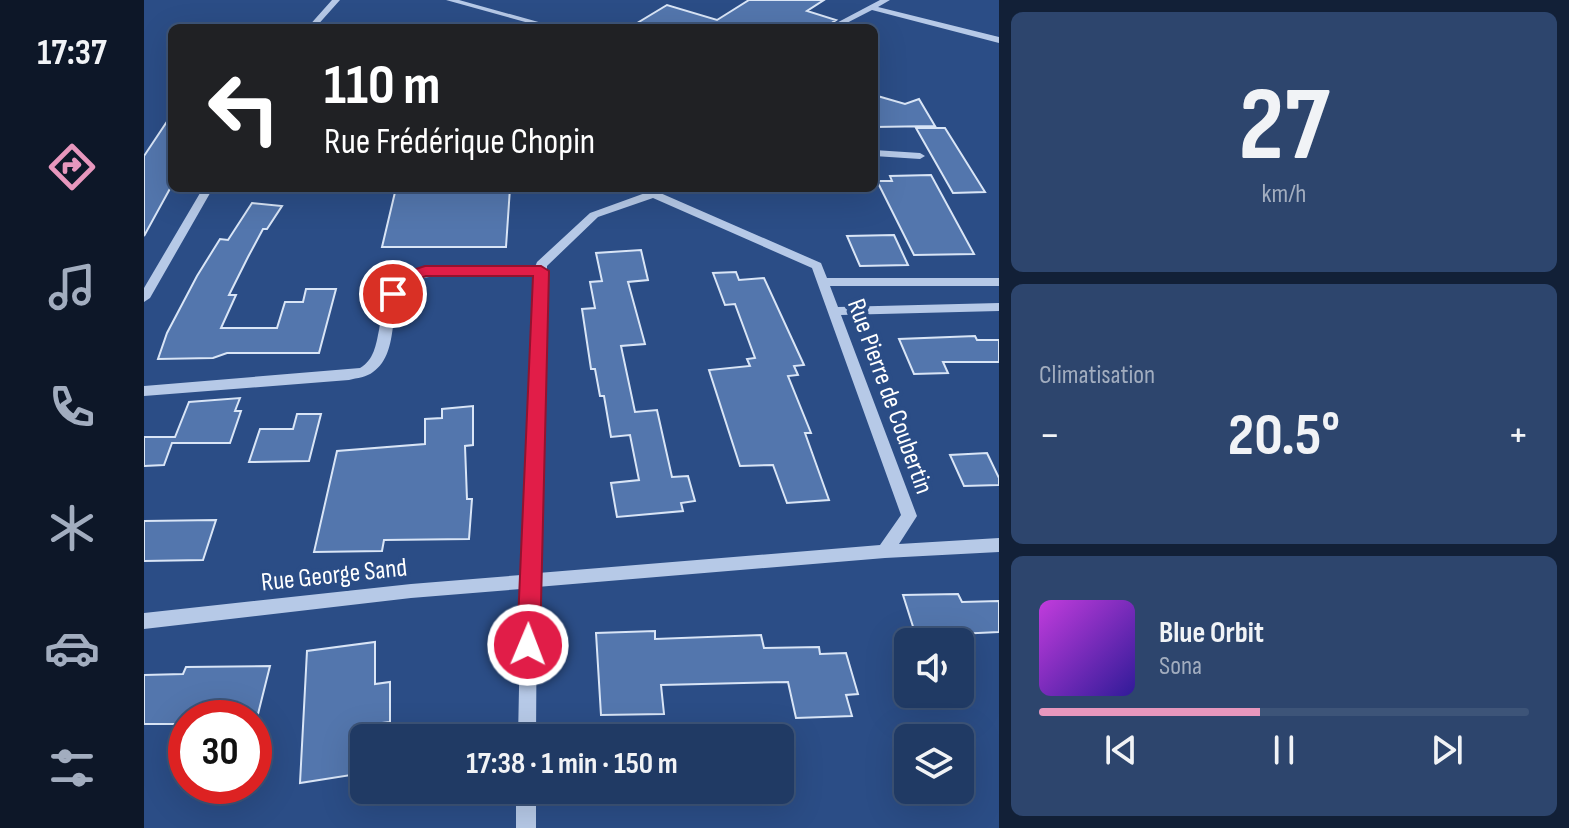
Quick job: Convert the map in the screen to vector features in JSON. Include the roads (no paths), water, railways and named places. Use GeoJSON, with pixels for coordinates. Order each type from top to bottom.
{"type":"FeatureCollection","features":[{"type":"Feature","properties":{"kind":"street"},"geometry":{"type":"LineString","coordinates":[[315,24],[336,0]]}},
{"type":"Feature","properties":{"kind":"street"},"geometry":{"type":"LineString","coordinates":[[450,0],[541,24]]}},
{"type":"Feature","properties":{"kind":"street"},"geometry":{"type":"LineString","coordinates":[[839,24],[886,0]]}},
{"type":"Feature","properties":{"kind":"street"},"geometry":{"type":"LineString","coordinates":[[872,8],[999,40]]}},
{"type":"Feature","properties":{"kind":"street"},"geometry":{"type":"LineString","coordinates":[[878,153],[920,156]]}},
{"type":"Feature","properties":{"kind":"street"},"geometry":{"type":"LineString","coordinates":[[144,298],[206,192]]}},
{"type":"Feature","properties":{"kind":"street"},"geometry":{"type":"LineString","coordinates":[[527,724],[529,582],[541,265],[594,215],[651,192]]}},
{"type":"Feature","properties":{"kind":"street","name":"Rue Pierre de Coubertin"},"geometry":{"type":"LineString","coordinates":[[655,192],[817,266],[909,516],[885,551]]}},
{"type":"Feature","properties":{"kind":"street"},"geometry":{"type":"LineString","coordinates":[[144,391],[349,375],[370,369],[379,355],[393,294],[403,279],[425,271],[541,271]]}},
{"type":"Feature","properties":{"kind":"street"},"geometry":{"type":"LineString","coordinates":[[823,282],[999,282]]}},
{"type":"Feature","properties":{"kind":"street"},"geometry":{"type":"LineString","coordinates":[[834,311],[999,307]]}},
{"type":"Feature","properties":{"kind":"street"},"geometry":{"type":"LineString","coordinates":[[529,582],[885,551],[999,545]]}},
{"type":"Feature","properties":{"kind":"street","name":"Rue George Sand"},"geometry":{"type":"LineString","coordinates":[[144,621],[411,591],[529,582]]}},
{"type":"Feature","properties":{"kind":"street"},"geometry":{"type":"LineString","coordinates":[[526,804],[526,828]]}}]}
